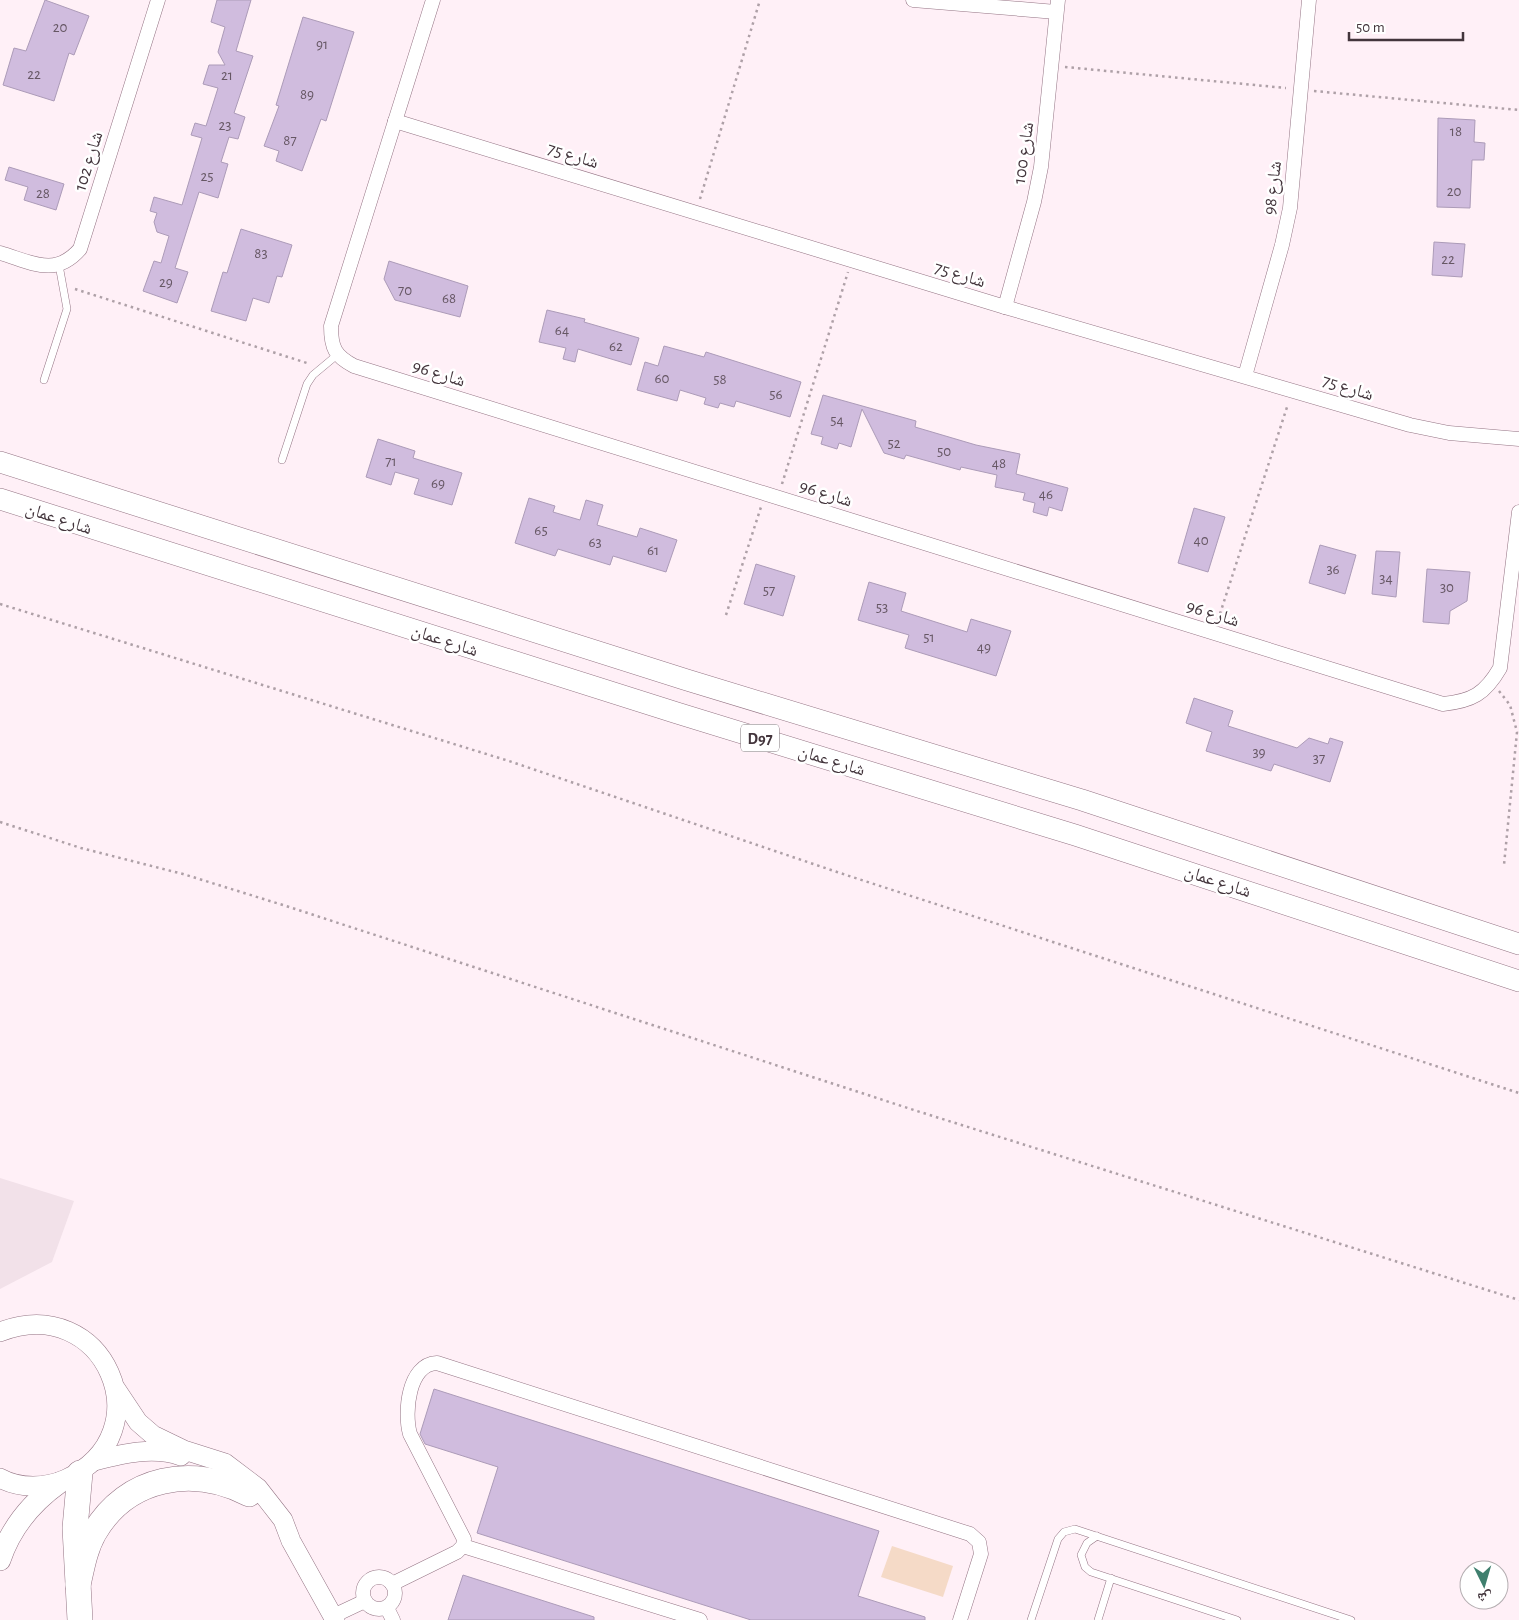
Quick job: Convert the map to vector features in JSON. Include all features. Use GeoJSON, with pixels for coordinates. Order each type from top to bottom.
{"type":"FeatureCollection","features":[{"type":"Feature","properties":{"kind":"highway"},"geometry":{"type":"LineString","coordinates":[[78,1472],[75,1528],[80,1620]]}},
{"type":"Feature","properties":{"kind":"highway"},"geometry":{"type":"LineString","coordinates":[[78,1585],[87,1550],[104,1519],[116,1506],[146,1486],[181,1478],[199,1478],[233,1486],[249,1494]]}},
{"type":"Feature","properties":{"kind":"main road","name":"شارع عمان"},"geometry":{"type":"LineString","coordinates":[[0,462],[669,674],[1082,800],[1519,944]]}},
{"type":"Feature","properties":{"kind":"main road","name":"شارع عمان"},"geometry":{"type":"LineString","coordinates":[[0,499],[677,713],[1066,832],[1519,981]]}},
{"type":"Feature","properties":{"kind":"main road"},"geometry":{"type":"LineString","coordinates":[[0,1560],[20,1518],[39,1497],[78,1472]]}},
{"type":"Feature","properties":{"kind":"street","name":"شارع 102"},"geometry":{"type":"LineString","coordinates":[[59,265],[71,259],[80,249],[158,0]]}},
{"type":"Feature","properties":{"kind":"street"},"geometry":{"type":"LineString","coordinates":[[337,355],[331,336],[334,316],[433,0]]}},
{"type":"Feature","properties":{"kind":"street"},"geometry":{"type":"LineString","coordinates":[[913,0],[1057,6]]}},
{"type":"Feature","properties":{"kind":"street","name":"شارع 98"},"geometry":{"type":"LineString","coordinates":[[1245,376],[1282,246],[1290,208],[1309,0]]}},
{"type":"Feature","properties":{"kind":"street","name":"شارع 100"},"geometry":{"type":"LineString","coordinates":[[1004,307],[1034,202],[1041,167],[1057,6]]}},
{"type":"Feature","properties":{"kind":"street","name":"شارع 75"},"geometry":{"type":"LineString","coordinates":[[395,120],[1004,307],[1410,425],[1459,434],[1519,439]]}},
{"type":"Feature","properties":{"kind":"street"},"geometry":{"type":"LineString","coordinates":[[0,253],[45,266],[59,265]]}},
{"type":"Feature","properties":{"kind":"street","name":"شارع 96"},"geometry":{"type":"LineString","coordinates":[[337,355],[364,369],[1443,704],[1461,702],[1477,695],[1490,684],[1500,668],[1519,512]]}},
{"type":"Feature","properties":{"kind":"street"},"geometry":{"type":"LineString","coordinates":[[0,1332],[15,1326],[36,1324],[56,1326],[76,1334],[103,1359],[116,1390],[138,1422],[153,1435],[184,1450],[225,1463],[247,1478],[278,1512],[291,1541],[334,1618],[365,1600]]}},
{"type":"Feature","properties":{"kind":"street"},"geometry":{"type":"LineString","coordinates":[[392,1584],[457,1552],[463,1546],[464,1539],[408,1428],[407,1407],[415,1376],[421,1368],[431,1363],[451,1367],[970,1534],[978,1542],[981,1554],[960,1620]]}},
{"type":"Feature","properties":{"kind":"street"},"geometry":{"type":"LineString","coordinates":[[78,1472],[106,1446],[114,1428],[117,1409],[116,1390]]}},
{"type":"Feature","properties":{"kind":"street"},"geometry":{"type":"LineString","coordinates":[[0,1478],[21,1485],[40,1486],[133,1452],[155,1451],[176,1454],[223,1473],[249,1494],[291,1541]]}},
{"type":"Feature","properties":{"kind":"street"},"geometry":{"type":"LineString","coordinates":[[463,1546],[700,1620]]}},
{"type":"Feature","properties":{"kind":"street"},"geometry":{"type":"LineString","coordinates":[[382,1578],[392,1584],[395,1595],[390,1614],[374,1609],[365,1600],[364,1589],[371,1580],[382,1578]]}},
{"type":"Feature","properties":{"kind":"lane"},"geometry":{"type":"LineString","coordinates":[[44,380],[66,318],[67,300],[59,265]]}},
{"type":"Feature","properties":{"kind":"lane"},"geometry":{"type":"LineString","coordinates":[[282,460],[302,394],[313,375],[337,355]]}},
{"type":"Feature","properties":{"kind":"lane"},"geometry":{"type":"LineString","coordinates":[[1031,1620],[1061,1534],[1075,1528],[1351,1620]]}},
{"type":"Feature","properties":{"kind":"lane"},"geometry":{"type":"LineString","coordinates":[[1097,1536],[1083,1548],[1082,1562],[1091,1572],[1222,1618],[1235,1620]]}},
{"type":"Feature","properties":{"kind":"lane"},"geometry":{"type":"LineString","coordinates":[[1098,1620],[1111,1578]]}},
{"type":"Feature","properties":{"kind":"path"},"geometry":{"type":"LineString","coordinates":[[696,212],[760,0]]}},
{"type":"Feature","properties":{"kind":"path"},"geometry":{"type":"LineString","coordinates":[[726,615],[771,496],[852,260]]}},
{"type":"Feature","properties":{"kind":"path"},"geometry":{"type":"LineString","coordinates":[[64,286],[321,367]]}},
{"type":"Feature","properties":{"kind":"path"},"geometry":{"type":"LineString","coordinates":[[1213,633],[1292,390]]}},
{"type":"Feature","properties":{"kind":"path"},"geometry":{"type":"LineString","coordinates":[[0,604],[509,761],[856,878],[1519,1093]]}},
{"type":"Feature","properties":{"kind":"path"},"geometry":{"type":"LineString","coordinates":[[1490,684],[1502,693],[1517,718],[1504,865]]}},
{"type":"Feature","properties":{"kind":"path"},"geometry":{"type":"LineString","coordinates":[[0,822],[81,848],[182,874],[294,908],[917,1110],[1519,1300]]}},
{"type":"Feature","properties":{"kind":"shaded area"},"geometry":{"type":"Polygon","coordinates":[[[0,1178],[74,1201],[52,1262],[0,1289],[0,1178]]]}},
{"type":"Feature","properties":{"kind":"shaded area"},"geometry":{"type":"Polygon","coordinates":[[[892,1546],[953,1566],[943,1597],[881,1577],[892,1546]]]}},
{"type":"Feature","properties":{"kind":"building"},"geometry":{"type":"Polygon","coordinates":[[[45,0],[89,16],[74,55],[69,53],[54,101],[3,85],[14,48],[26,51],[45,0]]]}},
{"type":"Feature","properties":{"kind":"building"},"geometry":{"type":"Polygon","coordinates":[[[217,0],[251,0],[236,51],[253,56],[234,113],[245,117],[238,139],[229,137],[221,162],[228,164],[218,198],[199,192],[175,268],[188,272],[177,303],[143,291],[154,261],[161,263],[169,236],[157,232],[154,222],[157,213],[150,211],[154,197],[182,205],[202,138],[191,135],[195,123],[206,126],[218,88],[203,84],[209,65],[225,65],[218,52],[225,27],[211,22],[217,0]]]}},
{"type":"Feature","properties":{"kind":"building"},"geometry":{"type":"Polygon","coordinates":[[[303,17],[354,32],[326,121],[321,119],[302,171],[276,161],[279,151],[264,146],[279,106],[276,105],[303,17]]]}},
{"type":"Feature","properties":{"kind":"building"},"geometry":{"type":"Polygon","coordinates":[[[1438,118],[1475,120],[1474,142],[1485,143],[1484,160],[1472,160],[1470,208],[1437,207],[1438,118]]]}},
{"type":"Feature","properties":{"kind":"building"},"geometry":{"type":"Polygon","coordinates":[[[9,167],[64,184],[56,210],[24,200],[28,187],[5,180],[9,167]]]}},
{"type":"Feature","properties":{"kind":"building"},"geometry":{"type":"Polygon","coordinates":[[[241,229],[292,245],[282,277],[277,276],[269,303],[253,298],[246,321],[211,311],[223,272],[227,273],[241,229]]]}},
{"type":"Feature","properties":{"kind":"building"},"geometry":{"type":"Polygon","coordinates":[[[1434,242],[1465,244],[1462,277],[1432,275],[1434,242]]]}},
{"type":"Feature","properties":{"kind":"building"},"geometry":{"type":"Polygon","coordinates":[[[389,261],[468,286],[460,317],[395,300],[384,279],[389,261]]]}},
{"type":"Feature","properties":{"kind":"building"},"geometry":{"type":"Polygon","coordinates":[[[547,310],[585,319],[584,322],[639,338],[631,365],[578,349],[575,362],[563,359],[566,348],[539,342],[547,310]]]}},
{"type":"Feature","properties":{"kind":"building"},"geometry":{"type":"Polygon","coordinates":[[[664,346],[704,357],[706,352],[801,382],[790,417],[736,401],[734,407],[720,403],[718,408],[704,404],[706,398],[680,390],[677,401],[637,390],[645,362],[658,366],[664,346]]]}},
{"type":"Feature","properties":{"kind":"building"},"geometry":{"type":"Polygon","coordinates":[[[823,395],[916,421],[915,427],[976,445],[1020,454],[1016,474],[1068,488],[1062,511],[1049,507],[1047,516],[1033,512],[1035,503],[1023,500],[1025,493],[995,487],[997,475],[961,467],[960,470],[906,455],[904,459],[884,453],[862,409],[851,447],[839,443],[837,449],[821,444],[823,437],[811,434],[823,395]]]}},
{"type":"Feature","properties":{"kind":"building"},"geometry":{"type":"Polygon","coordinates":[[[378,439],[415,451],[413,458],[462,473],[452,505],[414,494],[419,479],[395,472],[391,485],[366,477],[378,439]]]}},
{"type":"Feature","properties":{"kind":"building"},"geometry":{"type":"Polygon","coordinates":[[[529,498],[555,506],[553,512],[580,520],[586,500],[603,505],[597,525],[637,537],[640,528],[677,540],[666,572],[613,556],[610,565],[558,549],[555,556],[515,543],[529,498]]]}},
{"type":"Feature","properties":{"kind":"building"},"geometry":{"type":"Polygon","coordinates":[[[1194,508],[1225,517],[1208,572],[1178,563],[1194,508]]]}},
{"type":"Feature","properties":{"kind":"building"},"geometry":{"type":"Polygon","coordinates":[[[1320,545],[1356,555],[1345,594],[1309,583],[1320,545]]]}},
{"type":"Feature","properties":{"kind":"building"},"geometry":{"type":"Polygon","coordinates":[[[1376,551],[1400,552],[1396,597],[1372,594],[1376,551]]]}},
{"type":"Feature","properties":{"kind":"building"},"geometry":{"type":"Polygon","coordinates":[[[756,564],[795,576],[783,616],[744,604],[756,564]]]}},
{"type":"Feature","properties":{"kind":"building"},"geometry":{"type":"Polygon","coordinates":[[[1427,569],[1470,572],[1467,601],[1450,611],[1449,624],[1423,622],[1427,569]]]}},
{"type":"Feature","properties":{"kind":"building"},"geometry":{"type":"Polygon","coordinates":[[[869,582],[906,593],[901,611],[967,632],[971,619],[1011,631],[996,676],[905,648],[909,635],[858,620],[869,582]]]}},
{"type":"Feature","properties":{"kind":"building"},"geometry":{"type":"Polygon","coordinates":[[[1194,698],[1233,711],[1228,726],[1297,748],[1309,738],[1328,744],[1330,738],[1343,742],[1330,782],[1274,764],[1271,771],[1206,751],[1212,732],[1186,723],[1194,698]]]}},
{"type":"Feature","properties":{"kind":"building"},"geometry":{"type":"Polygon","coordinates":[[[434,1389],[879,1531],[858,1596],[925,1617],[925,1620],[751,1620],[477,1533],[498,1467],[425,1444],[420,1434],[434,1389]]]}},
{"type":"Feature","properties":{"kind":"building"},"geometry":{"type":"Polygon","coordinates":[[[463,1575],[594,1617],[594,1620],[448,1620],[463,1575]]]}}]}
